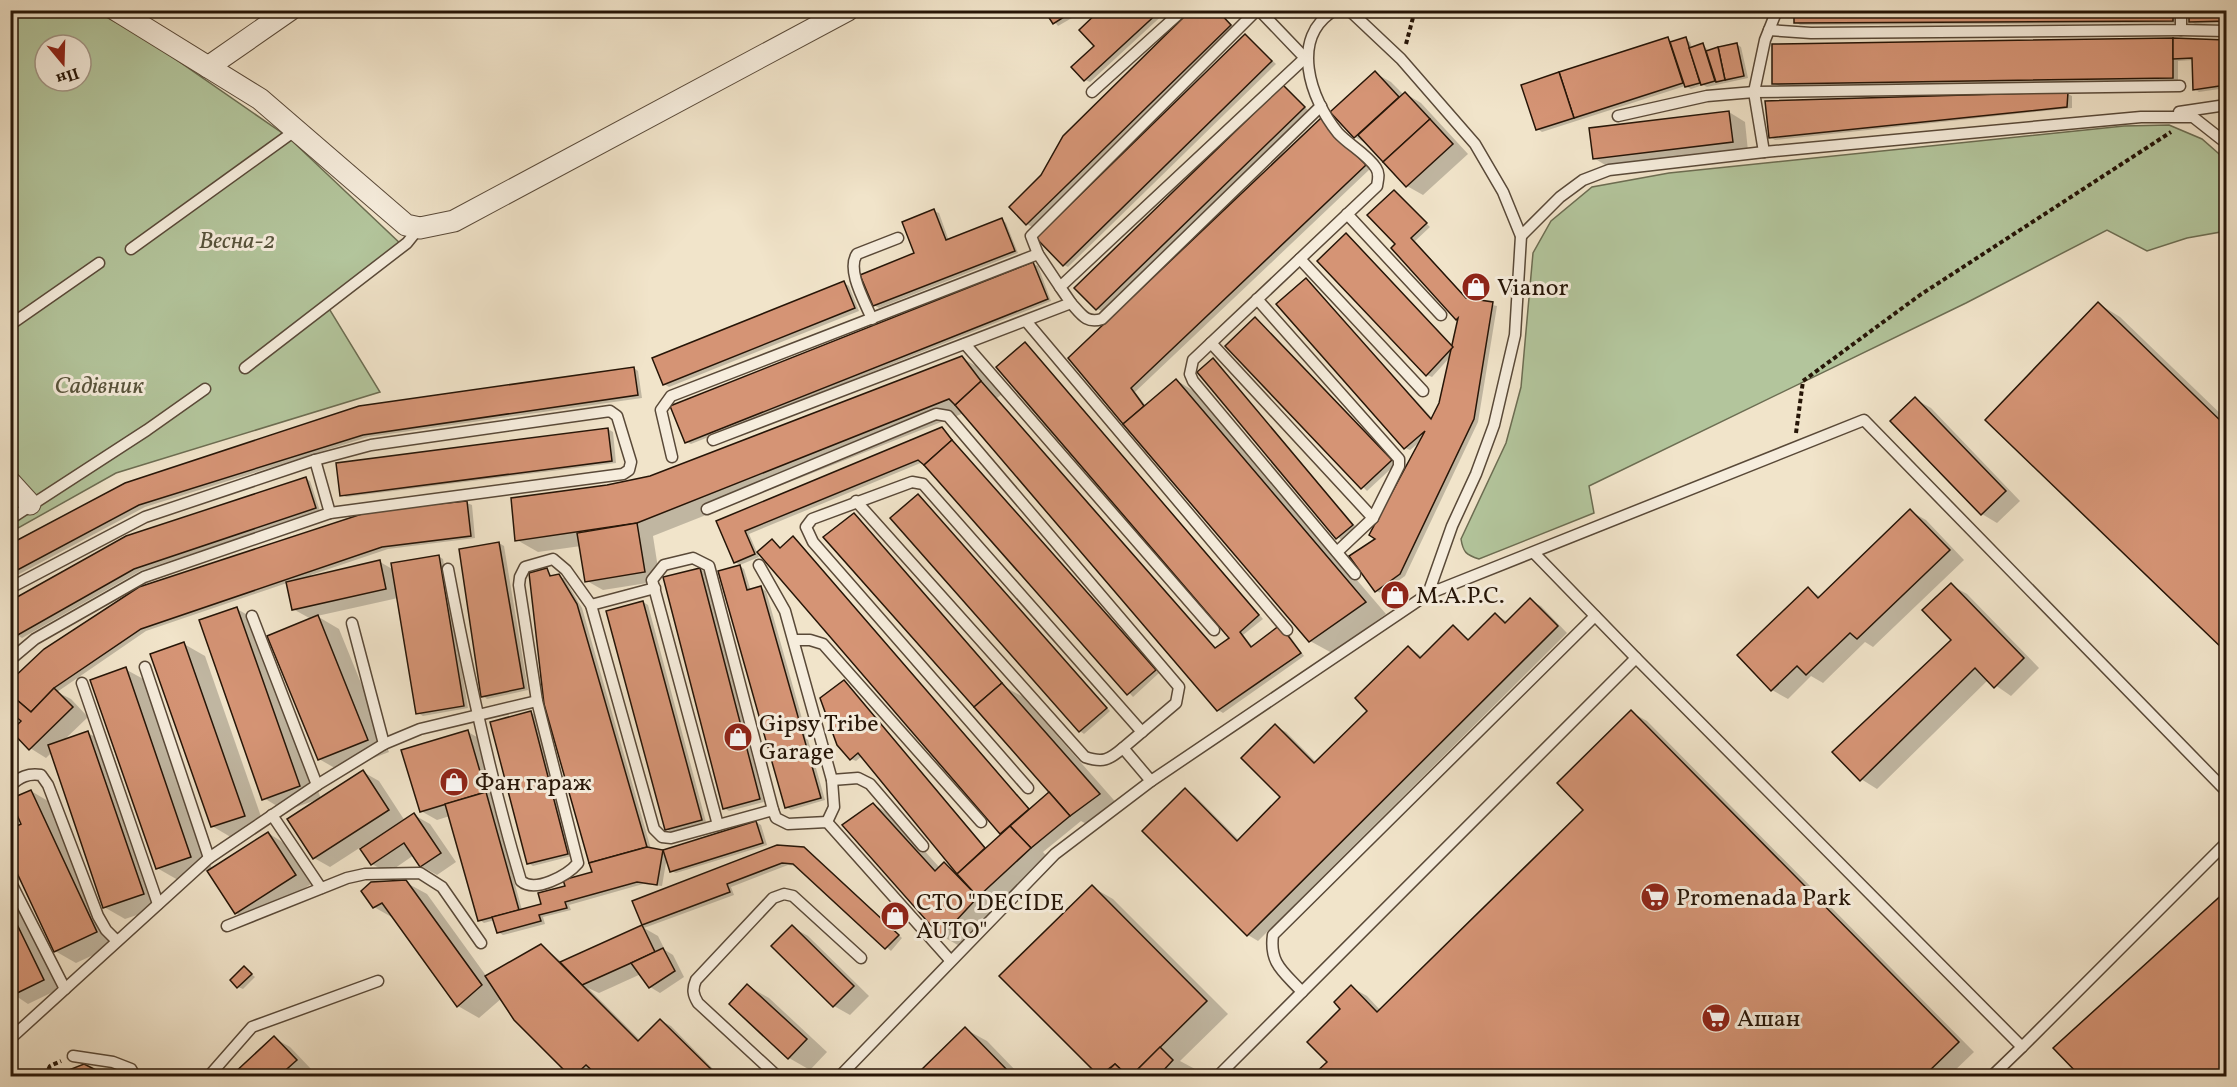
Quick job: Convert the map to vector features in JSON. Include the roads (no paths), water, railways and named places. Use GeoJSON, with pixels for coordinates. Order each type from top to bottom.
{"type":"FeatureCollection","features":[{"type":"Feature","properties":{"kind":"street"},"geometry":{"type":"LineString","coordinates":[[116,10],[260,99],[406,225],[420,228],[454,221],[848,10]]}},
{"type":"Feature","properties":{"kind":"street"},"geometry":{"type":"LineString","coordinates":[[208,67],[290,10]]}},
{"type":"Feature","properties":{"kind":"street"},"geometry":{"type":"LineString","coordinates":[[10,482],[30,504]]}},
{"type":"Feature","properties":{"kind":"lane"},"geometry":{"type":"LineString","coordinates":[[1092,92],[1183,10]]}},
{"type":"Feature","properties":{"kind":"lane"},"geometry":{"type":"LineString","coordinates":[[1320,106],[1102,319],[1093,321],[1085,318],[1071,303],[1038,254],[1031,236],[1258,10],[1305,58],[1320,106],[1338,132],[1375,167],[1379,176],[1377,186],[1193,360],[1190,374],[1193,381],[1354,574]]}},
{"type":"Feature","properties":{"kind":"lane"},"geometry":{"type":"LineString","coordinates":[[1060,287],[1305,58],[1314,28],[1335,10]]}},
{"type":"Feature","properties":{"kind":"lane"},"geometry":{"type":"LineString","coordinates":[[1349,10],[1401,59],[1475,144],[1503,192],[1521,236],[1515,335],[1494,425],[1476,474],[1452,526],[1428,594]]}},
{"type":"Feature","properties":{"kind":"lane"},"geometry":{"type":"LineString","coordinates":[[1764,152],[1754,92],[1769,30],[1777,10]]}},
{"type":"Feature","properties":{"kind":"lane"},"geometry":{"type":"LineString","coordinates":[[2181,10],[2181,30]]}},
{"type":"Feature","properties":{"kind":"lane"},"geometry":{"type":"LineString","coordinates":[[1769,30],[1811,33],[2226,31]]}},
{"type":"Feature","properties":{"kind":"lane"},"geometry":{"type":"LineString","coordinates":[[1618,116],[1707,96],[1754,92],[2180,86]]}},
{"type":"Feature","properties":{"kind":"lane"},"geometry":{"type":"LineString","coordinates":[[1521,236],[1560,197],[1583,180],[1609,170],[1764,152],[2141,117],[2226,105]]}},
{"type":"Feature","properties":{"kind":"lane"},"geometry":{"type":"LineString","coordinates":[[2141,117],[2193,117],[2226,143]]}},
{"type":"Feature","properties":{"kind":"lane"},"geometry":{"type":"LineString","coordinates":[[131,249],[296,130]]}},
{"type":"Feature","properties":{"kind":"lane"},"geometry":{"type":"LineString","coordinates":[[1347,214],[1441,315]]}},
{"type":"Feature","properties":{"kind":"lane"},"geometry":{"type":"LineString","coordinates":[[245,368],[407,243],[420,228]]}},
{"type":"Feature","properties":{"kind":"lane"},"geometry":{"type":"LineString","coordinates":[[872,319],[853,269],[853,259],[857,254],[898,238]]}},
{"type":"Feature","properties":{"kind":"lane"},"geometry":{"type":"LineString","coordinates":[[672,457],[661,410],[670,396],[1038,254]]}},
{"type":"Feature","properties":{"kind":"lane"},"geometry":{"type":"LineString","coordinates":[[1300,259],[1423,391]]}},
{"type":"Feature","properties":{"kind":"lane"},"geometry":{"type":"LineString","coordinates":[[10,325],[99,263]]}},
{"type":"Feature","properties":{"kind":"lane"},"geometry":{"type":"LineString","coordinates":[[1257,299],[1399,459],[1400,466],[1372,519],[1337,552]]}},
{"type":"Feature","properties":{"kind":"lane"},"geometry":{"type":"LineString","coordinates":[[713,440],[1071,303]]}},
{"type":"Feature","properties":{"kind":"lane"},"geometry":{"type":"LineString","coordinates":[[1026,321],[1287,630]]}},
{"type":"Feature","properties":{"kind":"lane"},"geometry":{"type":"LineString","coordinates":[[1211,343],[1372,519]]}},
{"type":"Feature","properties":{"kind":"lane"},"geometry":{"type":"LineString","coordinates":[[965,344],[1214,630]]}},
{"type":"Feature","properties":{"kind":"lane"},"geometry":{"type":"LineString","coordinates":[[10,519],[30,504],[78,476],[205,389]]}},
{"type":"Feature","properties":{"kind":"lane"},"geometry":{"type":"LineString","coordinates":[[10,588],[145,517],[315,459],[371,445],[610,411],[617,416],[631,462],[629,470],[623,474],[330,513],[144,577],[13,653]]}},
{"type":"Feature","properties":{"kind":"lane"},"geometry":{"type":"LineString","coordinates":[[707,509],[936,414],[948,416],[1179,687],[1176,703],[1108,760],[1098,761],[1084,757],[856,501]]}},
{"type":"Feature","properties":{"kind":"lane"},"geometry":{"type":"LineString","coordinates":[[840,1077],[950,960],[1055,854],[1151,782],[1428,594],[1864,420],[2226,791]]}},
{"type":"Feature","properties":{"kind":"lane"},"geometry":{"type":"LineString","coordinates":[[315,459],[330,513]]}},
{"type":"Feature","properties":{"kind":"lane"},"geometry":{"type":"LineString","coordinates":[[1028,788],[813,542],[806,527],[812,519],[912,482],[923,484],[1142,732]]}},
{"type":"Feature","properties":{"kind":"lane"},"geometry":{"type":"LineString","coordinates":[[1534,553],[2022,1047]]}},
{"type":"Feature","properties":{"kind":"lane"},"geometry":{"type":"LineString","coordinates":[[718,825],[652,580],[664,565],[693,558],[709,566],[776,818],[788,824],[827,822]]}},
{"type":"Feature","properties":{"kind":"lane"},"geometry":{"type":"LineString","coordinates":[[448,569],[476,715],[498,807],[521,881],[527,886],[536,886],[572,870],[578,863],[537,701],[520,577],[525,567],[553,559],[566,570],[591,605],[654,829],[662,837],[670,838],[774,810]]}},
{"type":"Feature","properties":{"kind":"lane"},"geometry":{"type":"LineString","coordinates":[[759,565],[785,610],[832,780],[834,807],[827,822]]}},
{"type":"Feature","properties":{"kind":"lane"},"geometry":{"type":"LineString","coordinates":[[591,605],[654,588]]}},
{"type":"Feature","properties":{"kind":"lane"},"geometry":{"type":"LineString","coordinates":[[252,616],[317,785]]}},
{"type":"Feature","properties":{"kind":"lane"},"geometry":{"type":"LineString","coordinates":[[1302,992],[1275,963],[1271,951],[1274,935],[1595,616]]}},
{"type":"Feature","properties":{"kind":"lane"},"geometry":{"type":"LineString","coordinates":[[352,623],[384,744]]}},
{"type":"Feature","properties":{"kind":"lane"},"geometry":{"type":"LineString","coordinates":[[794,640],[810,640],[823,644],[981,822]]}},
{"type":"Feature","properties":{"kind":"lane"},"geometry":{"type":"LineString","coordinates":[[1218,1077],[1636,658]]}},
{"type":"Feature","properties":{"kind":"lane"},"geometry":{"type":"LineString","coordinates":[[145,667],[209,858]]}},
{"type":"Feature","properties":{"kind":"lane"},"geometry":{"type":"LineString","coordinates":[[82,684],[158,904]]}},
{"type":"Feature","properties":{"kind":"lane"},"geometry":{"type":"LineString","coordinates":[[10,1039],[209,858],[317,785],[384,744],[420,729],[537,701]]}},
{"type":"Feature","properties":{"kind":"lane"},"geometry":{"type":"LineString","coordinates":[[1123,748],[1151,782]]}},
{"type":"Feature","properties":{"kind":"lane"},"geometry":{"type":"LineString","coordinates":[[10,786],[19,778],[31,774],[40,775],[48,785],[98,916],[117,941]]}},
{"type":"Feature","properties":{"kind":"lane"},"geometry":{"type":"LineString","coordinates":[[832,780],[858,778],[870,784],[923,846]]}},
{"type":"Feature","properties":{"kind":"lane"},"geometry":{"type":"LineString","coordinates":[[272,815],[321,888]]}},
{"type":"Feature","properties":{"kind":"lane"},"geometry":{"type":"LineString","coordinates":[[827,822],[950,960]]}},
{"type":"Feature","properties":{"kind":"lane"},"geometry":{"type":"LineString","coordinates":[[1992,1077],[2223,846]]}},
{"type":"Feature","properties":{"kind":"lane"},"geometry":{"type":"LineString","coordinates":[[227,926],[321,888],[365,874],[420,873],[442,887],[481,943]]}},
{"type":"Feature","properties":{"kind":"lane"},"geometry":{"type":"LineString","coordinates":[[10,881],[65,989]]}},
{"type":"Feature","properties":{"kind":"lane"},"geometry":{"type":"LineString","coordinates":[[777,1077],[698,1003],[693,987],[696,980],[773,898],[783,894],[793,896],[861,958]]}},
{"type":"Feature","properties":{"kind":"lane"},"geometry":{"type":"LineString","coordinates":[[209,1077],[252,1027],[378,981]]}},
{"type":"Feature","properties":{"kind":"lane"},"geometry":{"type":"LineString","coordinates":[[73,1056],[113,1062],[131,1069],[135,1077]]}},
{"type":"Feature","properties":{"kind":"place","name":"Vianor"},"geometry":{"type":"Point","coordinates":[1476,287]}},
{"type":"Feature","properties":{"kind":"place","name":"М.А.Р.С."},"geometry":{"type":"Point","coordinates":[1395,595]}},
{"type":"Feature","properties":{"kind":"place","name":"Gipsy Tribe Garage"},"geometry":{"type":"Point","coordinates":[738,737]}},
{"type":"Feature","properties":{"kind":"place","name":"Фан гараж"},"geometry":{"type":"Point","coordinates":[454,782]}},
{"type":"Feature","properties":{"kind":"place","name":"Promenada Park"},"geometry":{"type":"Point","coordinates":[1655,897]}},
{"type":"Feature","properties":{"kind":"place","name":"СТО \"DECIDE AUTO\""},"geometry":{"type":"Point","coordinates":[895,916]}},
{"type":"Feature","properties":{"kind":"place","name":"Ашан"},"geometry":{"type":"Point","coordinates":[1716,1018]}},
{"type":"Feature","properties":{"kind":"park label","name":"Весна-2"},"geometry":{"type":"Point","coordinates":[237,240]}},
{"type":"Feature","properties":{"kind":"park label","name":"Садівник"},"geometry":{"type":"Point","coordinates":[99,385]}}]}
